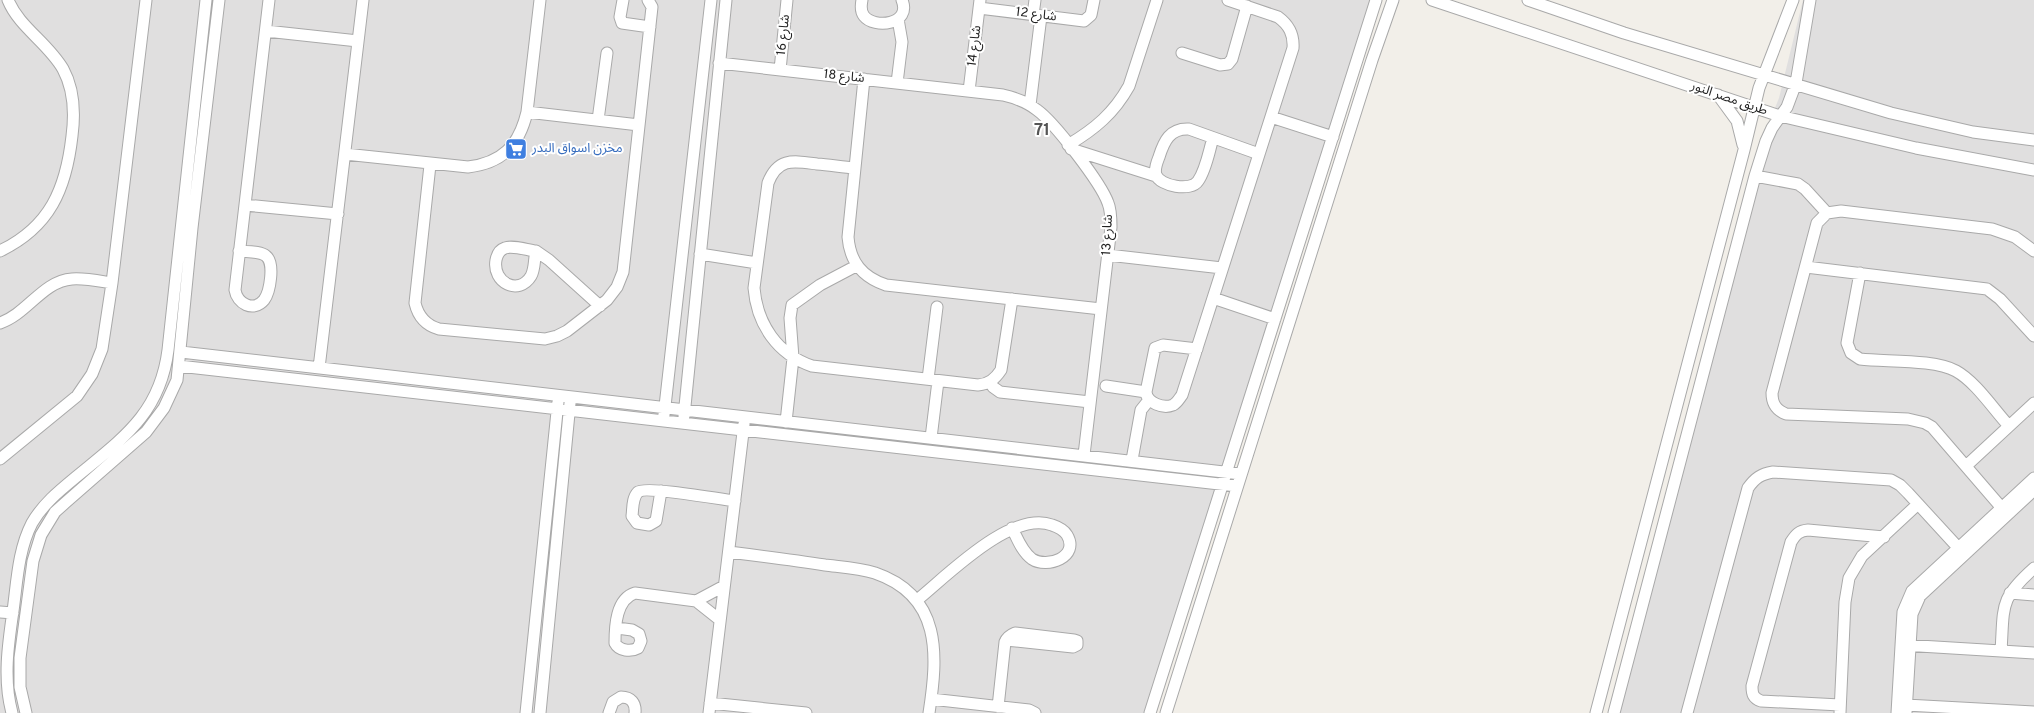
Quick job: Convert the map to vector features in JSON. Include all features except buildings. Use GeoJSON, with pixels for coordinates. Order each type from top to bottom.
{"type":"FeatureCollection","features":[{"type":"Feature","properties":{"kind":"street"},"geometry":{"type":"LineString","coordinates":[[0,250],[23,238],[34,228],[56,200],[63,184],[67,169],[74,113],[73,98],[69,82],[62,68],[19,17],[8,0]]}},
{"type":"Feature","properties":{"kind":"street"},"geometry":{"type":"LineString","coordinates":[[0,459],[68,405],[85,386],[95,368],[102,349],[112,283],[146,0]]}},
{"type":"Feature","properties":{"kind":"street"},"geometry":{"type":"LineString","coordinates":[[12,713],[7,677],[5,625],[13,613],[18,568],[27,535],[39,513],[55,494],[130,431],[150,407],[157,393],[167,363],[206,0]]}},
{"type":"Feature","properties":{"kind":"street"},"geometry":{"type":"LineString","coordinates":[[26,713],[20,687],[20,658],[32,570],[36,548],[41,535],[55,512],[146,432],[156,421],[177,380],[181,352],[188,269],[219,0]]}},
{"type":"Feature","properties":{"kind":"street"},"geometry":{"type":"LineString","coordinates":[[239,251],[262,254],[268,258],[271,264],[267,295],[261,303],[256,305],[246,305],[242,303],[236,295],[239,251],[269,0]]}},
{"type":"Feature","properties":{"kind":"street"},"geometry":{"type":"LineString","coordinates":[[318,368],[363,0]]}},
{"type":"Feature","properties":{"kind":"street"},"geometry":{"type":"LineString","coordinates":[[345,154],[468,167],[482,166],[507,152],[517,140],[524,126],[527,112],[540,0]]}},
{"type":"Feature","properties":{"kind":"street"},"geometry":{"type":"LineString","coordinates":[[623,0],[620,17],[622,23],[650,27]]}},
{"type":"Feature","properties":{"kind":"street"},"geometry":{"type":"LineString","coordinates":[[430,164],[415,302],[416,309],[423,321],[439,329],[545,339],[567,331],[600,306],[617,287],[623,272],[652,7],[648,0]]}},
{"type":"Feature","properties":{"kind":"street"},"geometry":{"type":"LineString","coordinates":[[664,420],[711,0],[726,1],[683,423]]}},
{"type":"Feature","properties":{"kind":"street","name":"شارع 16"},"geometry":{"type":"LineString","coordinates":[[780,70],[787,0]]}},
{"type":"Feature","properties":{"kind":"street"},"geometry":{"type":"LineString","coordinates":[[862,0],[862,12],[868,20],[889,23],[898,20],[903,12],[902,0]]}},
{"type":"Feature","properties":{"kind":"street"},"geometry":{"type":"LineString","coordinates":[[1030,105],[1037,15],[1035,0]]}},
{"type":"Feature","properties":{"kind":"street","name":"شارع 12"},"geometry":{"type":"LineString","coordinates":[[979,4],[1037,15],[1081,21],[1087,20],[1091,15],[1094,0]]}},
{"type":"Feature","properties":{"kind":"street"},"geometry":{"type":"LineString","coordinates":[[1069,147],[1098,126],[1112,113],[1123,97],[1129,86],[1158,0]]}},
{"type":"Feature","properties":{"kind":"street"},"geometry":{"type":"LineString","coordinates":[[1092,385],[1104,388],[1106,386],[1148,396],[1154,403],[1168,406],[1176,403],[1182,395],[1293,48],[1292,33],[1289,26],[1278,17],[1228,0]]}},
{"type":"Feature","properties":{"kind":"street"},"geometry":{"type":"LineString","coordinates":[[1166,713],[1240,474],[1388,11],[1393,0]]}},
{"type":"Feature","properties":{"kind":"street","name":"طريق مصر النور"},"geometry":{"type":"LineString","coordinates":[[1432,0],[1780,116],[1916,148],[2034,170]]}},
{"type":"Feature","properties":{"kind":"street"},"geometry":{"type":"LineString","coordinates":[[1528,0],[1624,33],[1796,83],[1891,113],[1973,132],[2034,140]]}},
{"type":"Feature","properties":{"kind":"street"},"geometry":{"type":"LineString","coordinates":[[1596,713],[1754,108],[1793,0]]}},
{"type":"Feature","properties":{"kind":"street"},"geometry":{"type":"LineString","coordinates":[[1614,713],[1766,140],[1789,102],[1796,83],[1810,0]]}},
{"type":"Feature","properties":{"kind":"street"},"geometry":{"type":"LineString","coordinates":[[1150,713],[1375,3],[1388,11]]}},
{"type":"Feature","properties":{"kind":"street","name":"شارع 14"},"geometry":{"type":"LineString","coordinates":[[969,91],[979,4]]}},
{"type":"Feature","properties":{"kind":"street"},"geometry":{"type":"LineString","coordinates":[[1182,52],[1220,65],[1228,64],[1232,59],[1247,6]]}},
{"type":"Feature","properties":{"kind":"street"},"geometry":{"type":"LineString","coordinates":[[897,83],[902,42],[898,20]]}},
{"type":"Feature","properties":{"kind":"street"},"geometry":{"type":"LineString","coordinates":[[266,31],[358,41]]}},
{"type":"Feature","properties":{"kind":"street"},"geometry":{"type":"LineString","coordinates":[[598,120],[607,53]]}},
{"type":"Feature","properties":{"kind":"street","name":"شارع 18"},"geometry":{"type":"LineString","coordinates":[[719,63],[969,91]]}},
{"type":"Feature","properties":{"kind":"street"},"geometry":{"type":"LineString","coordinates":[[864,79],[848,237],[850,252],[856,266],[864,274],[874,281],[886,285],[1101,309]]}},
{"type":"Feature","properties":{"kind":"street","name":"شارع 13"},"geometry":{"type":"LineString","coordinates":[[969,91],[1010,97],[1030,105],[1044,116],[1102,190],[1109,204],[1111,219],[1108,255],[1084,455]]}},
{"type":"Feature","properties":{"kind":"street"},"geometry":{"type":"LineString","coordinates":[[1718,95],[1736,121],[1741,133],[1744,150]]}},
{"type":"Feature","properties":{"kind":"street"},"geometry":{"type":"LineString","coordinates":[[527,112],[639,125]]}},
{"type":"Feature","properties":{"kind":"street"},"geometry":{"type":"LineString","coordinates":[[1271,117],[1332,137]]}},
{"type":"Feature","properties":{"kind":"street"},"geometry":{"type":"LineString","coordinates":[[698,118],[713,120]]}},
{"type":"Feature","properties":{"kind":"street"},"geometry":{"type":"LineString","coordinates":[[1156,176],[1155,168],[1164,142],[1171,133],[1183,129],[1189,129],[1259,154]]}},
{"type":"Feature","properties":{"kind":"street"},"geometry":{"type":"LineString","coordinates":[[1069,147],[1156,176],[1162,182],[1184,188],[1194,186],[1200,178],[1213,138]]}},
{"type":"Feature","properties":{"kind":"street"},"geometry":{"type":"LineString","coordinates":[[855,168],[794,160],[774,170],[768,183],[754,288],[758,312],[770,336],[793,358],[812,366],[978,385],[990,382],[997,377],[1004,363],[1012,299]]}},
{"type":"Feature","properties":{"kind":"street"},"geometry":{"type":"LineString","coordinates":[[1756,176],[1798,184],[1805,188],[1827,213]]}},
{"type":"Feature","properties":{"kind":"street"},"geometry":{"type":"LineString","coordinates":[[245,205],[338,214]]}},
{"type":"Feature","properties":{"kind":"street"},"geometry":{"type":"LineString","coordinates":[[2001,507],[1932,427],[1924,422],[1908,419],[1786,414],[1774,406],[1772,393],[1817,223],[1827,213],[1841,212],[1992,229],[2014,237],[2034,251]]}},
{"type":"Feature","properties":{"kind":"street"},"geometry":{"type":"LineString","coordinates":[[536,251],[549,260],[600,306]]}},
{"type":"Feature","properties":{"kind":"street"},"geometry":{"type":"LineString","coordinates":[[700,254],[757,263]]}},
{"type":"Feature","properties":{"kind":"street"},"geometry":{"type":"LineString","coordinates":[[1108,255],[1222,268]]}},
{"type":"Feature","properties":{"kind":"street"},"geometry":{"type":"LineString","coordinates":[[786,422],[793,358],[790,318],[792,305],[820,285],[856,266]]}},
{"type":"Feature","properties":{"kind":"street"},"geometry":{"type":"LineString","coordinates":[[1806,266],[1987,288],[2000,299],[2034,336]]}},
{"type":"Feature","properties":{"kind":"street"},"geometry":{"type":"LineString","coordinates":[[177,268],[188,269]]}},
{"type":"Feature","properties":{"kind":"street"},"geometry":{"type":"LineString","coordinates":[[1860,273],[1847,343],[1851,353],[1860,359],[1936,364],[1952,369],[1970,382],[2009,426]]}},
{"type":"Feature","properties":{"kind":"street"},"geometry":{"type":"LineString","coordinates":[[0,323],[16,316],[53,285],[62,281],[82,279],[112,283]]}},
{"type":"Feature","properties":{"kind":"street"},"geometry":{"type":"LineString","coordinates":[[931,438],[937,307],[934,305],[939,291]]}},
{"type":"Feature","properties":{"kind":"street"},"geometry":{"type":"LineString","coordinates":[[1213,298],[1275,319]]}},
{"type":"Feature","properties":{"kind":"street"},"geometry":{"type":"LineString","coordinates":[[1132,460],[1141,410],[1148,396],[1155,348],[1163,345],[1197,349]]}},
{"type":"Feature","properties":{"kind":"street"},"geometry":{"type":"LineString","coordinates":[[181,352],[745,416],[786,422],[1132,460],[1240,474]]}},
{"type":"Feature","properties":{"kind":"street"},"geometry":{"type":"LineString","coordinates":[[179,366],[1237,486]]}},
{"type":"Feature","properties":{"kind":"street"},"geometry":{"type":"LineString","coordinates":[[990,382],[993,387],[1000,392],[1090,402]]}},
{"type":"Feature","properties":{"kind":"street"},"geometry":{"type":"LineString","coordinates":[[526,713],[558,395]]}},
{"type":"Feature","properties":{"kind":"street"},"geometry":{"type":"LineString","coordinates":[[540,713],[571,397]]}},
{"type":"Feature","properties":{"kind":"street"},"geometry":{"type":"LineString","coordinates":[[1966,466],[2034,403]]}},
{"type":"Feature","properties":{"kind":"street"},"geometry":{"type":"LineString","coordinates":[[745,416],[710,708],[806,713]]}},
{"type":"Feature","properties":{"kind":"street"},"geometry":{"type":"LineString","coordinates":[[1687,713],[1745,498],[1748,488],[1754,479],[1763,474],[1773,472],[1880,478],[1890,480],[1900,485],[1961,550]]}},
{"type":"Feature","properties":{"kind":"street"},"geometry":{"type":"LineString","coordinates":[[1961,550],[2001,507],[2034,478]]}},
{"type":"Feature","properties":{"kind":"street"},"geometry":{"type":"LineString","coordinates":[[2034,490],[1912,591],[1903,612],[1906,709],[2034,712]]}},
{"type":"Feature","properties":{"kind":"street"},"geometry":{"type":"LineString","coordinates":[[661,491],[735,501]]}},
{"type":"Feature","properties":{"kind":"street"},"geometry":{"type":"LineString","coordinates":[[1884,537],[1808,530],[1800,531],[1795,535],[1791,542],[1752,686],[1752,693],[1755,699],[1761,701],[1840,709],[1846,590],[1855,566],[1918,504]]}},
{"type":"Feature","properties":{"kind":"street"},"geometry":{"type":"LineString","coordinates":[[917,600],[994,538],[1012,528],[1035,523],[1056,526],[1067,535],[1069,541],[1066,553],[1062,558],[1050,563],[1044,563],[1032,559],[1023,550],[1012,528]]}},
{"type":"Feature","properties":{"kind":"street"},"geometry":{"type":"LineString","coordinates":[[729,552],[874,573],[898,584],[917,600],[924,612],[933,636],[934,661],[929,713]]}},
{"type":"Feature","properties":{"kind":"street"},"geometry":{"type":"LineString","coordinates":[[18,568],[32,570]]}},
{"type":"Feature","properties":{"kind":"street"},"geometry":{"type":"LineString","coordinates":[[2001,651],[2004,608],[2010,593],[2016,584],[2034,568]]}},
{"type":"Feature","properties":{"kind":"street"},"geometry":{"type":"LineString","coordinates":[[696,601],[724,586]]}},
{"type":"Feature","properties":{"kind":"street"},"geometry":{"type":"LineString","coordinates":[[617,628],[621,604],[630,595],[639,593],[696,601],[720,620]]}},
{"type":"Feature","properties":{"kind":"street"},"geometry":{"type":"LineString","coordinates":[[2010,593],[2034,595]]}},
{"type":"Feature","properties":{"kind":"street"},"geometry":{"type":"LineString","coordinates":[[0,612],[13,613]]}},
{"type":"Feature","properties":{"kind":"street"},"geometry":{"type":"LineString","coordinates":[[998,707],[1006,640],[1015,633],[1074,640],[1077,641],[1077,645],[1073,647],[1006,640]]}},
{"type":"Feature","properties":{"kind":"street"},"geometry":{"type":"LineString","coordinates":[[1905,645],[2034,653]]}},
{"type":"Feature","properties":{"kind":"street"},"geometry":{"type":"LineString","coordinates":[[1896,713],[1905,645]]}},
{"type":"Feature","properties":{"kind":"street"},"geometry":{"type":"LineString","coordinates":[[609,713],[613,702],[621,697],[630,699],[634,702],[636,706],[635,713]]}},
{"type":"Feature","properties":{"kind":"street"},"geometry":{"type":"LineString","coordinates":[[931,699],[998,707],[1014,711],[1029,710],[1035,713]]}},
{"type":"Feature","properties":{"kind":"shaded area"},"geometry":{"type":"Polygon","coordinates":[[[0,0],[1382,0],[1153,713],[0,713],[0,0]]]}},
{"type":"Feature","properties":{"kind":"shaded area"},"geometry":{"type":"Polygon","coordinates":[[[1803,0],[2034,0],[2034,713],[1613,713],[1761,143],[1779,98],[1803,0]]]}},
{"type":"Feature","properties":{"kind":"place","name":"مخزن اسواق البدر"},"geometry":{"type":"Point","coordinates":[516,149]}},
{"type":"Feature","properties":{"kind":"district","name":"71"},"geometry":{"type":"Point","coordinates":[1042,131]}}]}
